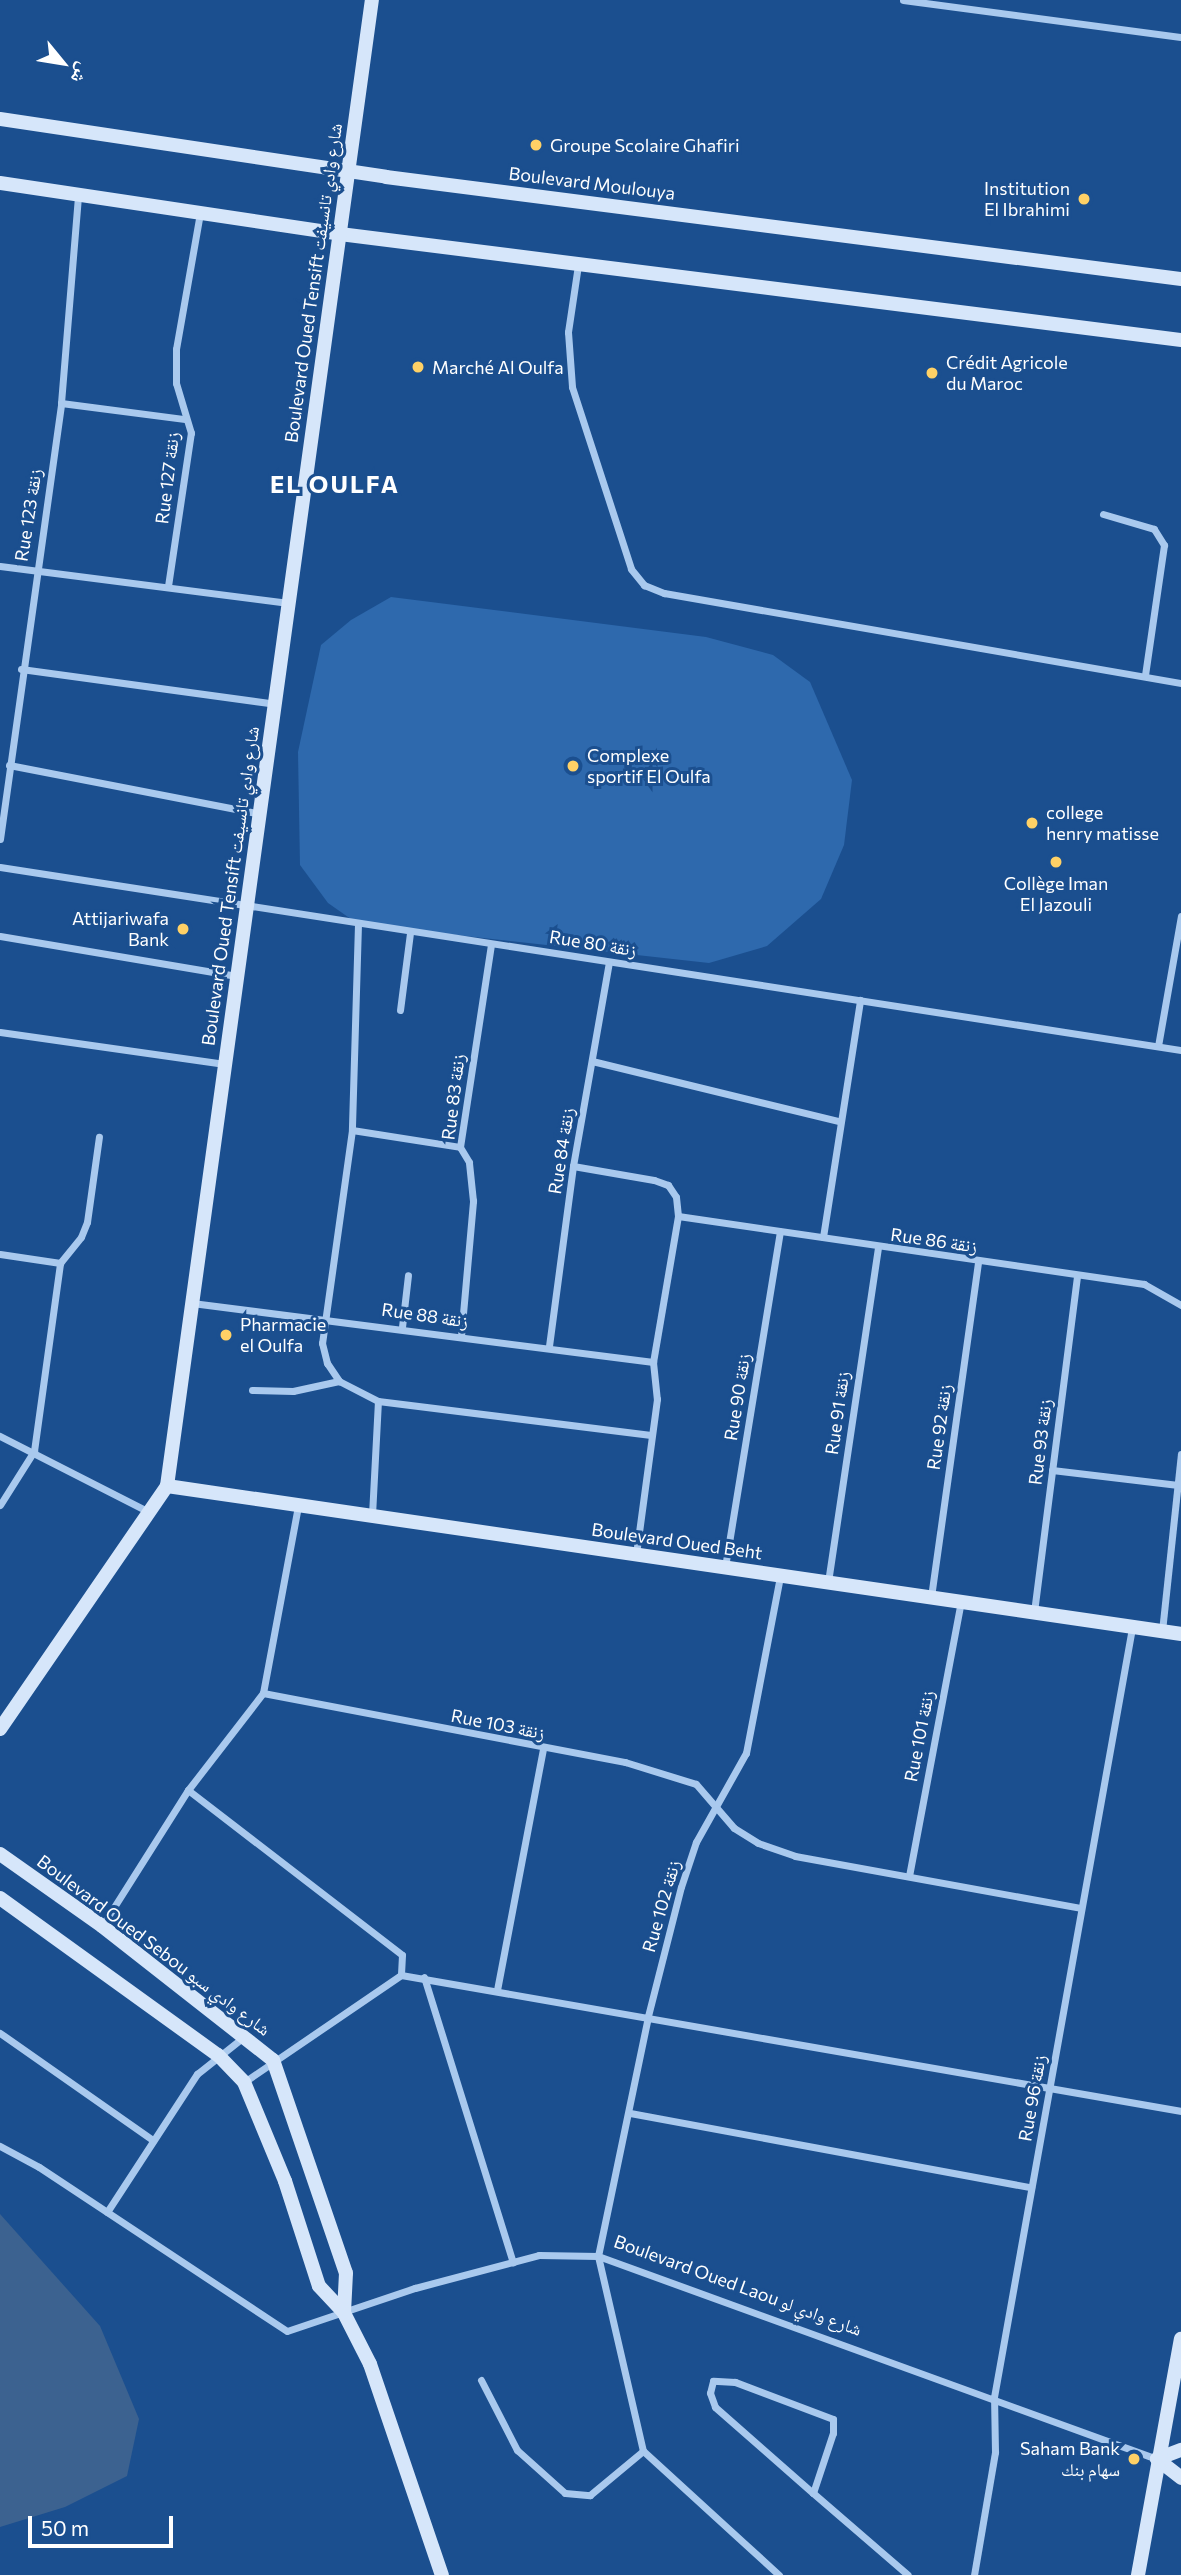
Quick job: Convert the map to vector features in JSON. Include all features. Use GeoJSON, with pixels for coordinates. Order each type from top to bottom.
{"type":"FeatureCollection","features":[{"type":"Feature","properties":{"kind":"street","name":"Boulevard Oued Tensift شارع وادي تانسيفت"},"geometry":{"type":"LineString","coordinates":[[0,1729],[167,1486],[372,0]]}},
{"type":"Feature","properties":{"kind":"street"},"geometry":{"type":"LineString","coordinates":[[903,0],[1181,37]]}},
{"type":"Feature","properties":{"kind":"street","name":"Boulevard Moulouya"},"geometry":{"type":"LineString","coordinates":[[0,119],[348,171],[1181,279]]}},
{"type":"Feature","properties":{"kind":"street"},"geometry":{"type":"LineString","coordinates":[[0,183],[200,209],[340,234],[1181,341]]}},
{"type":"Feature","properties":{"kind":"street","name":"Rue 123 زنقة"},"geometry":{"type":"LineString","coordinates":[[0,839],[35,573],[61,403],[78,194]]}},
{"type":"Feature","properties":{"kind":"street","name":"Rue 127 زنقة"},"geometry":{"type":"LineString","coordinates":[[168,586],[191,433],[176,383],[176,349],[200,209]]}},
{"type":"Feature","properties":{"kind":"street"},"geometry":{"type":"LineString","coordinates":[[578,265],[568,332],[572,387],[631,569],[644,585],[664,593],[1181,683]]}},
{"type":"Feature","properties":{"kind":"street"},"geometry":{"type":"LineString","coordinates":[[61,403],[185,419]]}},
{"type":"Feature","properties":{"kind":"street"},"geometry":{"type":"LineString","coordinates":[[1103,514],[1154,528],[1164,545],[1145,676]]}},
{"type":"Feature","properties":{"kind":"street"},"geometry":{"type":"LineString","coordinates":[[0,566],[35,573],[168,586],[289,603]]}},
{"type":"Feature","properties":{"kind":"street"},"geometry":{"type":"LineString","coordinates":[[22,669],[275,705]]}},
{"type":"Feature","properties":{"kind":"street"},"geometry":{"type":"LineString","coordinates":[[9,765],[260,814]]}},
{"type":"Feature","properties":{"kind":"street","name":"Rue 80 زنقة"},"geometry":{"type":"LineString","coordinates":[[0,867],[358,925],[1181,1049]]}},
{"type":"Feature","properties":{"kind":"street"},"geometry":{"type":"LineString","coordinates":[[1157,1046],[1181,916]]}},
{"type":"Feature","properties":{"kind":"street"},"geometry":{"type":"LineString","coordinates":[[358,925],[352,1130],[322,1353],[339,1381],[378,1401],[652,1435]]}},
{"type":"Feature","properties":{"kind":"street"},"geometry":{"type":"LineString","coordinates":[[400,1010],[410,933]]}},
{"type":"Feature","properties":{"kind":"street"},"geometry":{"type":"LineString","coordinates":[[0,936],[237,976]]}},
{"type":"Feature","properties":{"kind":"street","name":"Rue 83 زنقة"},"geometry":{"type":"LineString","coordinates":[[461,1336],[473,1201],[469,1162],[460,1147],[491,944]]}},
{"type":"Feature","properties":{"kind":"street","name":"Rue 84 زنقة"},"geometry":{"type":"LineString","coordinates":[[550,1346],[573,1166],[609,962]]}},
{"type":"Feature","properties":{"kind":"street"},"geometry":{"type":"LineString","coordinates":[[823,1237],[860,1000]]}},
{"type":"Feature","properties":{"kind":"street"},"geometry":{"type":"LineString","coordinates":[[0,1032],[225,1064]]}},
{"type":"Feature","properties":{"kind":"street"},"geometry":{"type":"LineString","coordinates":[[592,1061],[839,1121]]}},
{"type":"Feature","properties":{"kind":"street"},"geometry":{"type":"LineString","coordinates":[[352,1130],[460,1147]]}},
{"type":"Feature","properties":{"kind":"street"},"geometry":{"type":"LineString","coordinates":[[0,1505],[34,1451],[60,1263],[81,1237],[87,1222],[99,1137]]}},
{"type":"Feature","properties":{"kind":"street"},"geometry":{"type":"LineString","coordinates":[[573,1166],[668,1185],[678,1216],[653,1362],[657,1399],[636,1554]]}},
{"type":"Feature","properties":{"kind":"street","name":"Rue 86 زنقة"},"geometry":{"type":"LineString","coordinates":[[678,1216],[823,1237],[878,1248],[1144,1284],[1181,1304]]}},
{"type":"Feature","properties":{"kind":"street","name":"Rue 90 زنقة"},"geometry":{"type":"LineString","coordinates":[[725,1567],[780,1231]]}},
{"type":"Feature","properties":{"kind":"street","name":"Rue 91 زنقة"},"geometry":{"type":"LineString","coordinates":[[828,1583],[878,1248]]}},
{"type":"Feature","properties":{"kind":"street"},"geometry":{"type":"LineString","coordinates":[[0,1254],[60,1263]]}},
{"type":"Feature","properties":{"kind":"street","name":"Rue 92 زنقة"},"geometry":{"type":"LineString","coordinates":[[932,1597],[978,1262]]}},
{"type":"Feature","properties":{"kind":"street"},"geometry":{"type":"LineString","coordinates":[[402,1327],[408,1275]]}},
{"type":"Feature","properties":{"kind":"street","name":"Rue 93 زنقة"},"geometry":{"type":"LineString","coordinates":[[1034,1612],[1077,1277]]}},
{"type":"Feature","properties":{"kind":"street","name":"Rue 88 زنقة"},"geometry":{"type":"LineString","coordinates":[[192,1303],[326,1317],[653,1362]]}},
{"type":"Feature","properties":{"kind":"street"},"geometry":{"type":"LineString","coordinates":[[252,1390],[293,1391],[339,1381]]}},
{"type":"Feature","properties":{"kind":"street"},"geometry":{"type":"LineString","coordinates":[[372,1516],[378,1401]]}},
{"type":"Feature","properties":{"kind":"street"},"geometry":{"type":"LineString","coordinates":[[0,1436],[34,1451],[150,1513]]}},
{"type":"Feature","properties":{"kind":"street"},"geometry":{"type":"LineString","coordinates":[[1162,1631],[1181,1454]]}},
{"type":"Feature","properties":{"kind":"street"},"geometry":{"type":"LineString","coordinates":[[1052,1470],[1178,1485]]}},
{"type":"Feature","properties":{"kind":"street","name":"Boulevard Oued Beht"},"geometry":{"type":"LineString","coordinates":[[167,1486],[1181,1634]]}},
{"type":"Feature","properties":{"kind":"street"},"geometry":{"type":"LineString","coordinates":[[102,1926],[188,1790],[263,1693],[298,1506]]}},
{"type":"Feature","properties":{"kind":"street","name":"Rue 102 زنقة"},"geometry":{"type":"LineString","coordinates":[[598,2256],[630,2113],[648,2015],[681,1887],[696,1842],[749,1742],[780,1576]]}},
{"type":"Feature","properties":{"kind":"street","name":"Rue 101 زنقة"},"geometry":{"type":"LineString","coordinates":[[909,1876],[961,1601]]}},
{"type":"Feature","properties":{"kind":"street","name":"Rue 96 زنقة"},"geometry":{"type":"LineString","coordinates":[[974,2575],[995,2452],[994,2397],[1132,1627]]}},
{"type":"Feature","properties":{"kind":"street","name":"Rue 103 زنقة"},"geometry":{"type":"LineString","coordinates":[[263,1693],[625,1762],[696,1784],[717,1805],[734,1828],[758,1843],[795,1856],[1080,1908]]}},
{"type":"Feature","properties":{"kind":"street"},"geometry":{"type":"LineString","coordinates":[[497,1990],[543,1748]]}},
{"type":"Feature","properties":{"kind":"street"},"geometry":{"type":"LineString","coordinates":[[188,1790],[396,1946],[402,1955],[401,1975]]}},
{"type":"Feature","properties":{"kind":"street","name":"Boulevard Oued Sebou شارع وادي سبو"},"geometry":{"type":"LineString","coordinates":[[0,1854],[102,1926],[273,2060],[346,2273],[344,2313]]}},
{"type":"Feature","properties":{"kind":"street","name":"Boulevard Oued Sebou شارع وادي سبو"},"geometry":{"type":"LineString","coordinates":[[0,1898],[218,2055],[244,2082],[281,2170],[319,2286],[344,2313],[370,2364],[442,2575]]}},
{"type":"Feature","properties":{"kind":"street"},"geometry":{"type":"LineString","coordinates":[[244,2082],[401,1975],[648,2015],[1050,2090],[1181,2111]]}},
{"type":"Feature","properties":{"kind":"street"},"geometry":{"type":"LineString","coordinates":[[424,1977],[513,2262]]}},
{"type":"Feature","properties":{"kind":"street"},"geometry":{"type":"LineString","coordinates":[[0,2033],[153,2140]]}},
{"type":"Feature","properties":{"kind":"street"},"geometry":{"type":"LineString","coordinates":[[0,2146],[107,2212],[197,2074],[245,2036]]}},
{"type":"Feature","properties":{"kind":"street"},"geometry":{"type":"LineString","coordinates":[[630,2113],[1031,2187]]}},
{"type":"Feature","properties":{"kind":"street","name":"Boulevard Oued Laou شارع وادي لو"},"geometry":{"type":"LineString","coordinates":[[107,2212],[279,2327],[299,2330],[344,2313],[513,2262],[569,2253],[598,2256],[994,2397],[1157,2459],[1181,2478]]}},
{"type":"Feature","properties":{"kind":"street"},"geometry":{"type":"LineString","coordinates":[[598,2256],[643,2451],[779,2575]]}},
{"type":"Feature","properties":{"kind":"street"},"geometry":{"type":"LineString","coordinates":[[1138,2575],[1157,2459],[1181,2339]]}},
{"type":"Feature","properties":{"kind":"street"},"geometry":{"type":"LineString","coordinates":[[481,2381],[517,2450],[565,2493],[590,2495],[643,2451]]}},
{"type":"Feature","properties":{"kind":"street"},"geometry":{"type":"LineString","coordinates":[[813,2493],[833,2433],[833,2419],[735,2382],[713,2381],[710,2393],[715,2407],[813,2493],[908,2575]]}},
{"type":"Feature","properties":{"kind":"street"},"geometry":{"type":"LineString","coordinates":[[1157,2459],[1181,2450]]}},
{"type":"Feature","properties":{"kind":"shaded area","name":"Complexe sportif El Oulfa"},"geometry":{"type":"Polygon","coordinates":[[[391,597],[706,637],[773,655],[810,682],[852,780],[844,845],[821,899],[767,946],[709,963],[358,924],[328,903],[300,865],[298,752],[321,645],[351,620],[391,597]]]}},
{"type":"Feature","properties":{"kind":"shaded area"},"geometry":{"type":"Polygon","coordinates":[[[0,2214],[100,2326],[139,2419],[127,2476],[65,2507],[0,2527],[0,2214]]]}},
{"type":"Feature","properties":{"kind":"place","name":"Groupe Scolaire Ghafiri"},"geometry":{"type":"Point","coordinates":[536,145]}},
{"type":"Feature","properties":{"kind":"place","name":"Institution El Ibrahimi"},"geometry":{"type":"Point","coordinates":[1084,199]}},
{"type":"Feature","properties":{"kind":"place","name":"Marché Al Oulfa"},"geometry":{"type":"Point","coordinates":[418,367]}},
{"type":"Feature","properties":{"kind":"place","name":"Crédit Agricole du Maroc"},"geometry":{"type":"Point","coordinates":[932,373]}},
{"type":"Feature","properties":{"kind":"place","name":"Complexe sportif El Oulfa"},"geometry":{"type":"Point","coordinates":[573,766]}},
{"type":"Feature","properties":{"kind":"place","name":"college henry matisse"},"geometry":{"type":"Point","coordinates":[1032,823]}},
{"type":"Feature","properties":{"kind":"place","name":"Collège Iman El Jazouli"},"geometry":{"type":"Point","coordinates":[1056,862]}},
{"type":"Feature","properties":{"kind":"place","name":"Attijariwafa Bank"},"geometry":{"type":"Point","coordinates":[183,929]}},
{"type":"Feature","properties":{"kind":"place","name":"Pharmacie el Oulfa"},"geometry":{"type":"Point","coordinates":[226,1335]}},
{"type":"Feature","properties":{"kind":"place","name":"Saham Bank سهام بنك"},"geometry":{"type":"Point","coordinates":[1134,2459]}},
{"type":"Feature","properties":{"kind":"district","name":"EL OULFA"},"geometry":{"type":"Point","coordinates":[335,484]}}]}
